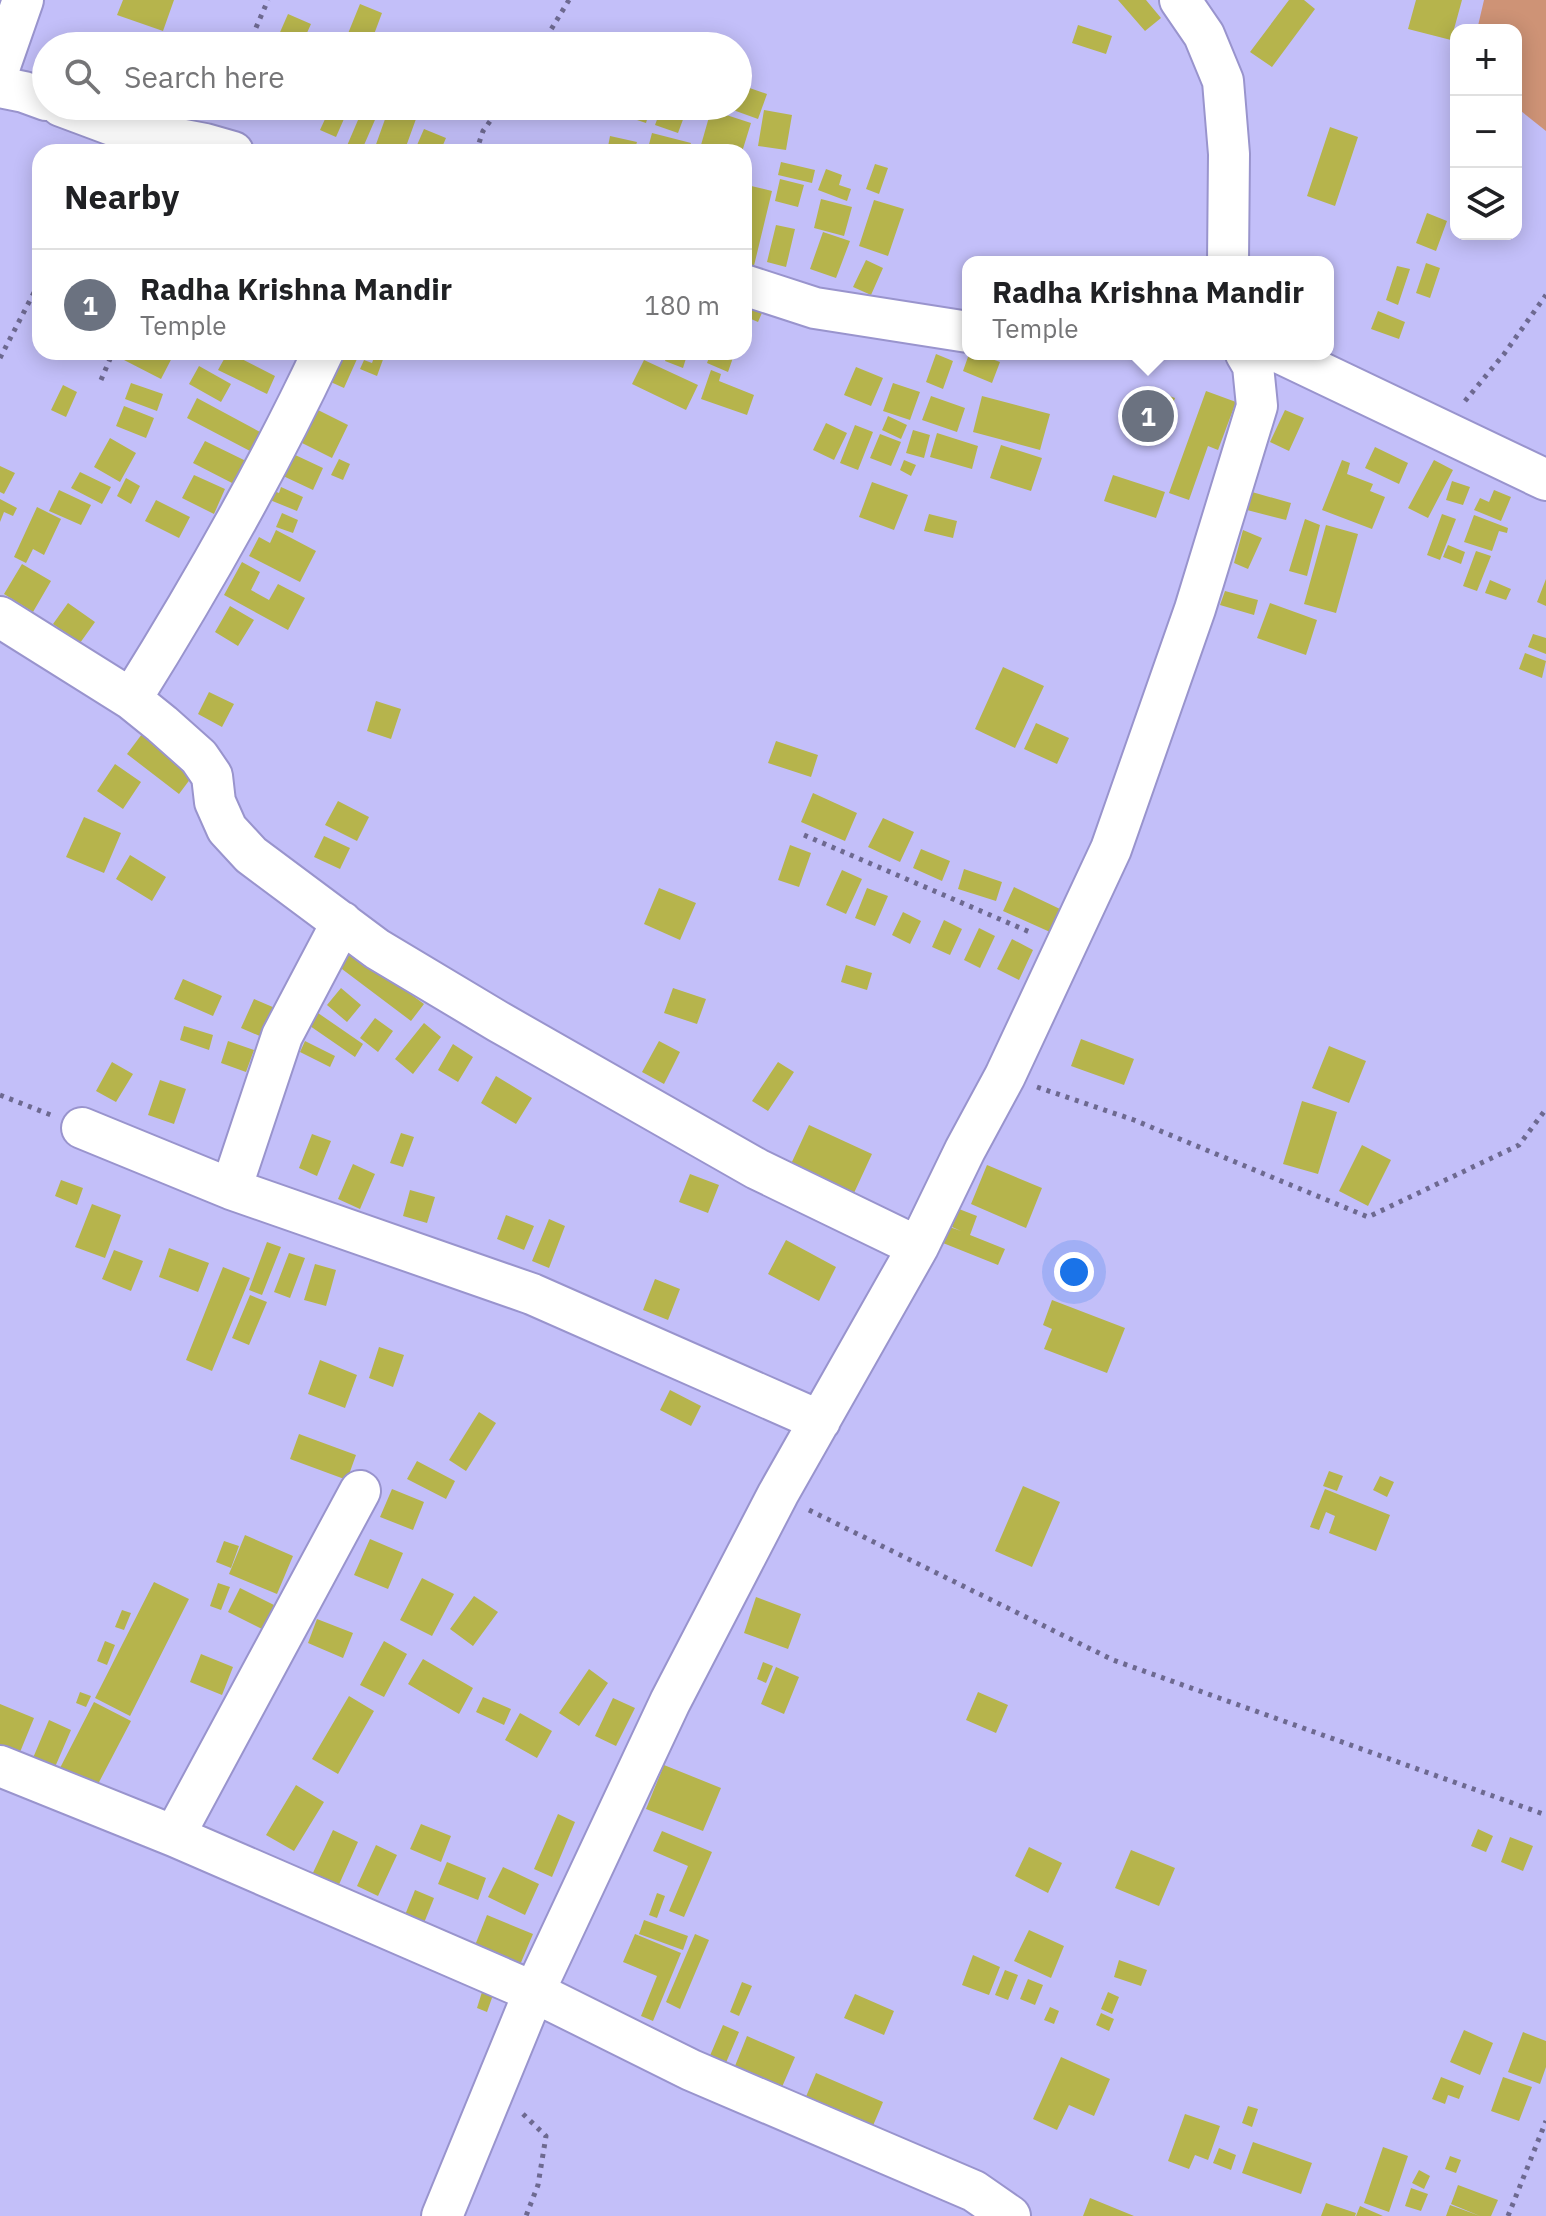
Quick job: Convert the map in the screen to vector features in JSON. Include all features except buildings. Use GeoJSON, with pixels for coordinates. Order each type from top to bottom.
{"type":"FeatureCollection","features":[{"type":"Feature","properties":{"kind":"street"},"geometry":{"type":"LineString","coordinates":[[0,66],[23,0]]}},
{"type":"Feature","properties":{"kind":"street"},"geometry":{"type":"LineString","coordinates":[[1180,0],[1204,35],[1223,81],[1229,154],[1228,256]]}},
{"type":"Feature","properties":{"kind":"street"},"geometry":{"type":"LineString","coordinates":[[0,87],[32,96]]}},
{"type":"Feature","properties":{"kind":"street"},"geometry":{"type":"LineString","coordinates":[[99,120],[120,128],[205,144]]}},
{"type":"Feature","properties":{"kind":"street"},"geometry":{"type":"LineString","coordinates":[[752,288],[815,308],[962,331]]}},
{"type":"Feature","properties":{"kind":"street"},"geometry":{"type":"LineString","coordinates":[[131,699],[178,623],[283,435],[319,360]]}},
{"type":"Feature","properties":{"kind":"street"},"geometry":{"type":"LineString","coordinates":[[442,2216],[534,1992],[670,1702],[778,1494],[918,1247],[1005,1076],[1116,834],[1195,609],[1257,406],[1253,366],[1250,360]]}},
{"type":"Feature","properties":{"kind":"street"},"geometry":{"type":"LineString","coordinates":[[1295,360],[1546,480]]}},
{"type":"Feature","properties":{"kind":"street"},"geometry":{"type":"LineString","coordinates":[[0,617],[131,699],[199,757],[212,776],[215,802],[227,829],[251,855],[377,949],[757,1169],[918,1247]]}},
{"type":"Feature","properties":{"kind":"street"},"geometry":{"type":"LineString","coordinates":[[231,1189],[282,1036],[342,922]]}},
{"type":"Feature","properties":{"kind":"street"},"geometry":{"type":"LineString","coordinates":[[82,1128],[231,1189],[532,1294],[820,1421]]}},
{"type":"Feature","properties":{"kind":"street"},"geometry":{"type":"LineString","coordinates":[[174,1836],[360,1491]]}},
{"type":"Feature","properties":{"kind":"street"},"geometry":{"type":"LineString","coordinates":[[0,1766],[174,1836],[534,1992],[691,2070],[974,2191],[1010,2216]]}},
{"type":"Feature","properties":{"kind":"path"},"geometry":{"type":"LineString","coordinates":[[254,32],[268,0]]}},
{"type":"Feature","properties":{"kind":"path"},"geometry":{"type":"LineString","coordinates":[[550,32],[569,0]]}},
{"type":"Feature","properties":{"kind":"path"},"geometry":{"type":"LineString","coordinates":[[479,144],[491,120]]}},
{"type":"Feature","properties":{"kind":"path"},"geometry":{"type":"LineString","coordinates":[[1445,432],[1546,295]]}},
{"type":"Feature","properties":{"kind":"path"},"geometry":{"type":"LineString","coordinates":[[0,358],[32,296]]}},
{"type":"Feature","properties":{"kind":"path"},"geometry":{"type":"LineString","coordinates":[[101,380],[110,360]]}},
{"type":"Feature","properties":{"kind":"path"},"geometry":{"type":"LineString","coordinates":[[804,835],[1066,948]]}},
{"type":"Feature","properties":{"kind":"path"},"geometry":{"type":"LineString","coordinates":[[1005,1076],[1134,1120],[1368,1217],[1519,1145],[1546,1109]]}},
{"type":"Feature","properties":{"kind":"path"},"geometry":{"type":"LineString","coordinates":[[0,1095],[82,1128]]}},
{"type":"Feature","properties":{"kind":"path"},"geometry":{"type":"LineString","coordinates":[[778,1494],[1113,1660],[1546,1815]]}},
{"type":"Feature","properties":{"kind":"path"},"geometry":{"type":"LineString","coordinates":[[495,2088],[546,2136],[538,2185],[526,2216]]}},
{"type":"Feature","properties":{"kind":"path"},"geometry":{"type":"LineString","coordinates":[[1508,2216],[1546,2121]]}},
{"type":"Feature","properties":{"kind":"shaded area"},"geometry":{"type":"Polygon","coordinates":[[[1484,0],[1546,0],[1546,131],[1522,112],[1522,24],[1478,24],[1484,0]]]}},
{"type":"Feature","properties":{"kind":"place","name":"Radha Krishna Mandir"},"geometry":{"type":"Point","coordinates":[1148,416]}}]}
